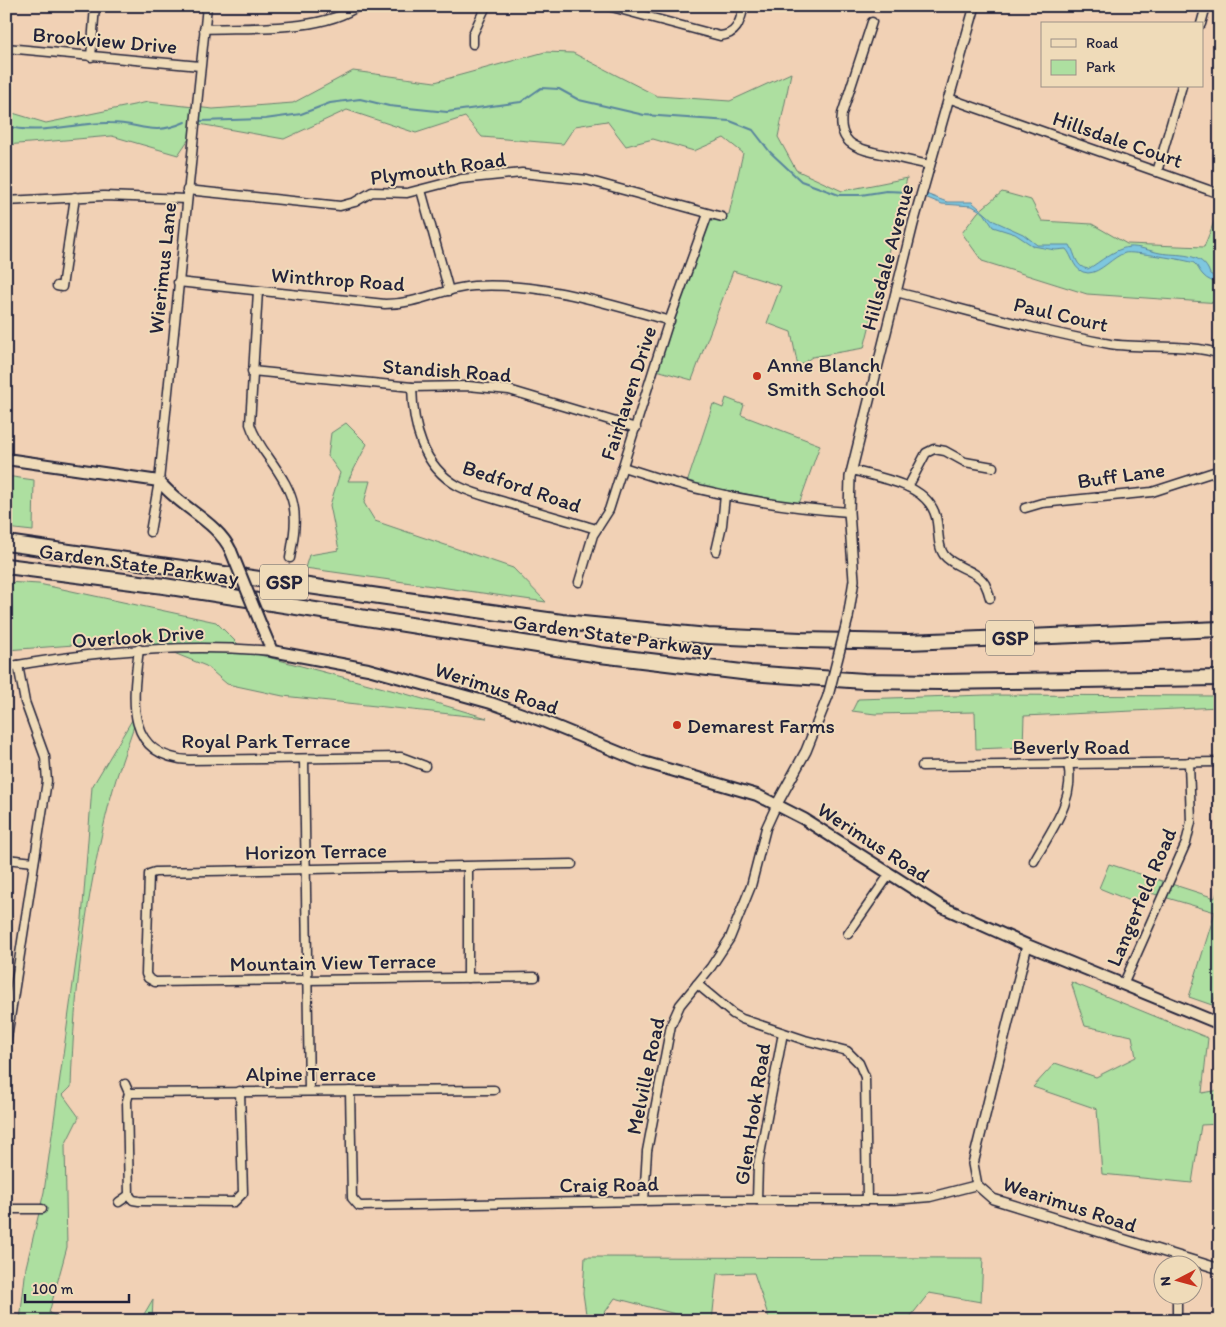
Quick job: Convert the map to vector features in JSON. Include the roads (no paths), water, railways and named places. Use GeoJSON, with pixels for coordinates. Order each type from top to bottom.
{"type":"FeatureCollection","features":[{"type":"Feature","properties":{"kind":"highway","name":"Garden State Parkway"},"geometry":{"type":"LineString","coordinates":[[6,543],[562,622],[698,635],[899,642],[1220,629]]}},
{"type":"Feature","properties":{"kind":"highway","name":"Garden State Parkway"},"geometry":{"type":"LineString","coordinates":[[6,566],[164,586],[600,655],[750,673],[902,682],[1220,678]]}},
{"type":"Feature","properties":{"kind":"main road"},"geometry":{"type":"LineString","coordinates":[[6,459],[159,481],[172,497],[223,538],[231,551],[272,651]]}},
{"type":"Feature","properties":{"kind":"main road","name":"Werimus Road"},"geometry":{"type":"LineString","coordinates":[[272,651],[368,669],[500,706],[642,761],[735,787],[777,804],[804,819],[888,875],[942,907],[1026,945],[1220,1024]]}},
{"type":"Feature","properties":{"kind":"street"},"geometry":{"type":"LineString","coordinates":[[91,56],[95,6]]}},
{"type":"Feature","properties":{"kind":"street","name":"Wierimus Lane"},"geometry":{"type":"LineString","coordinates":[[150,532],[159,481],[207,6]]}},
{"type":"Feature","properties":{"kind":"street"},"geometry":{"type":"LineString","coordinates":[[204,29],[316,23],[341,16],[358,6]]}},
{"type":"Feature","properties":{"kind":"street"},"geometry":{"type":"LineString","coordinates":[[473,44],[473,34],[486,6]]}},
{"type":"Feature","properties":{"kind":"street"},"geometry":{"type":"LineString","coordinates":[[608,6],[720,36],[731,33],[740,20],[744,6]]}},
{"type":"Feature","properties":{"kind":"street","name":"Hillsdale Avenue"},"geometry":{"type":"LineString","coordinates":[[777,804],[806,751],[828,696],[848,618],[854,580],[848,494],[852,470],[896,292],[948,98],[975,6]]}},
{"type":"Feature","properties":{"kind":"street"},"geometry":{"type":"LineString","coordinates":[[1202,22],[1206,6]]}},
{"type":"Feature","properties":{"kind":"street"},"geometry":{"type":"LineString","coordinates":[[872,22],[842,114],[841,121],[844,136],[849,142],[860,149],[930,165]]}},
{"type":"Feature","properties":{"kind":"street","name":"Brookview Drive"},"geometry":{"type":"LineString","coordinates":[[6,48],[200,66]]}},
{"type":"Feature","properties":{"kind":"street"},"geometry":{"type":"LineString","coordinates":[[1157,172],[1181,88]]}},
{"type":"Feature","properties":{"kind":"street","name":"Hillsdale Court"},"geometry":{"type":"LineString","coordinates":[[948,98],[1220,194]]}},
{"type":"Feature","properties":{"kind":"street","name":"Plymouth Road"},"geometry":{"type":"LineString","coordinates":[[187,190],[340,206],[355,202],[372,192],[397,194],[484,175],[546,174],[587,180],[722,218]]}},
{"type":"Feature","properties":{"kind":"street"},"geometry":{"type":"LineString","coordinates":[[421,190],[449,291]]}},
{"type":"Feature","properties":{"kind":"street"},"geometry":{"type":"LineString","coordinates":[[6,201],[75,197],[187,199]]}},
{"type":"Feature","properties":{"kind":"street"},"geometry":{"type":"LineString","coordinates":[[57,286],[62,287],[75,197]]}},
{"type":"Feature","properties":{"kind":"street","name":"Fairhaven Drive"},"geometry":{"type":"LineString","coordinates":[[579,582],[596,529],[609,510],[670,320],[708,214]]}},
{"type":"Feature","properties":{"kind":"street","name":"Winthrop Road"},"geometry":{"type":"LineString","coordinates":[[178,282],[385,304],[410,303],[449,291],[475,286],[549,290],[588,298],[670,320]]}},
{"type":"Feature","properties":{"kind":"street"},"geometry":{"type":"LineString","coordinates":[[258,291],[249,414],[253,434],[285,481],[294,503],[296,524],[290,558]]}},
{"type":"Feature","properties":{"kind":"street","name":"Paul Court"},"geometry":{"type":"LineString","coordinates":[[896,292],[1110,344],[1193,349],[1220,354]]}},
{"type":"Feature","properties":{"kind":"street","name":"Standish Road"},"geometry":{"type":"LineString","coordinates":[[252,371],[412,388],[468,386],[509,390],[636,428]]}},
{"type":"Feature","properties":{"kind":"street","name":"Bedford Road"},"geometry":{"type":"LineString","coordinates":[[412,388],[413,409],[419,439],[431,462],[448,479],[468,490],[596,529]]}},
{"type":"Feature","properties":{"kind":"street"},"geometry":{"type":"LineString","coordinates":[[908,487],[926,453],[934,449],[945,451],[965,462],[993,467]]}},
{"type":"Feature","properties":{"kind":"street"},"geometry":{"type":"LineString","coordinates":[[623,467],[672,484],[725,495],[808,509],[849,512]]}},
{"type":"Feature","properties":{"kind":"street"},"geometry":{"type":"LineString","coordinates":[[852,470],[908,487],[920,494],[934,510],[942,552],[951,562],[985,583],[990,598]]}},
{"type":"Feature","properties":{"kind":"street","name":"Buff Lane"},"geometry":{"type":"LineString","coordinates":[[1026,508],[1042,503],[1152,492],[1220,470]]}},
{"type":"Feature","properties":{"kind":"street"},"geometry":{"type":"LineString","coordinates":[[716,551],[722,525],[725,495]]}},
{"type":"Feature","properties":{"kind":"street","name":"Overlook Drive"},"geometry":{"type":"LineString","coordinates":[[6,667],[138,649],[204,647],[272,651]]}},
{"type":"Feature","properties":{"kind":"street","name":"Royal Park Terrace"},"geometry":{"type":"LineString","coordinates":[[138,649],[134,687],[136,720],[145,740],[160,752],[178,759],[189,760],[402,757],[425,766]]}},
{"type":"Feature","properties":{"kind":"street"},"geometry":{"type":"LineString","coordinates":[[6,1044],[47,781],[42,745],[25,702],[18,665]]}},
{"type":"Feature","properties":{"kind":"street"},"geometry":{"type":"LineString","coordinates":[[304,759],[309,1091]]}},
{"type":"Feature","properties":{"kind":"street","name":"Langerfeld Road"},"geometry":{"type":"LineString","coordinates":[[1123,985],[1186,844],[1191,822],[1189,762]]}},
{"type":"Feature","properties":{"kind":"street","name":"Beverly Road"},"geometry":{"type":"LineString","coordinates":[[922,766],[1220,762]]}},
{"type":"Feature","properties":{"kind":"street"},"geometry":{"type":"LineString","coordinates":[[1034,861],[1067,802],[1070,780],[1068,763]]}},
{"type":"Feature","properties":{"kind":"street","name":"Melville Road"},"geometry":{"type":"LineString","coordinates":[[644,1201],[647,1151],[671,1025],[680,1005],[721,952],[737,922],[751,886],[766,828],[777,804]]}},
{"type":"Feature","properties":{"kind":"street"},"geometry":{"type":"LineString","coordinates":[[6,859],[34,862]]}},
{"type":"Feature","properties":{"kind":"street","name":"Horizon Terrace"},"geometry":{"type":"LineString","coordinates":[[148,962],[149,874],[155,872],[572,864]]}},
{"type":"Feature","properties":{"kind":"street"},"geometry":{"type":"LineString","coordinates":[[468,867],[468,978]]}},
{"type":"Feature","properties":{"kind":"street"},"geometry":{"type":"LineString","coordinates":[[848,934],[888,875]]}},
{"type":"Feature","properties":{"kind":"street","name":"Wearimus Road"},"geometry":{"type":"LineString","coordinates":[[1026,945],[973,1164],[977,1185],[993,1199],[1159,1254]]}},
{"type":"Feature","properties":{"kind":"street","name":"Mountain View Terrace"},"geometry":{"type":"LineString","coordinates":[[148,962],[146,974],[148,978],[155,982],[535,978]]}},
{"type":"Feature","properties":{"kind":"street"},"geometry":{"type":"LineString","coordinates":[[697,984],[732,1014],[783,1033],[847,1051],[859,1063],[863,1070],[867,1200]]}},
{"type":"Feature","properties":{"kind":"street","name":"Glen Hook Road"},"geometry":{"type":"LineString","coordinates":[[757,1200],[758,1165],[783,1033]]}},
{"type":"Feature","properties":{"kind":"street"},"geometry":{"type":"LineString","coordinates":[[125,1084],[129,1092],[127,1101],[129,1195],[133,1200],[139,1202],[234,1202],[238,1200],[242,1193],[240,1092]]}},
{"type":"Feature","properties":{"kind":"street","name":"Alpine Terrace"},"geometry":{"type":"LineString","coordinates":[[129,1092],[494,1090]]}},
{"type":"Feature","properties":{"kind":"street","name":"Craig Road"},"geometry":{"type":"LineString","coordinates":[[350,1091],[352,1198],[359,1206],[914,1199],[977,1185]]}},
{"type":"Feature","properties":{"kind":"street"},"geometry":{"type":"LineString","coordinates":[[119,1202],[129,1195]]}},
{"type":"Feature","properties":{"kind":"street"},"geometry":{"type":"LineString","coordinates":[[6,1209],[42,1209]]}},
{"type":"Feature","properties":{"kind":"street","name":"Wearimus Road"},"geometry":{"type":"LineString","coordinates":[[1204,1266],[1220,1269]]}},
{"type":"Feature","properties":{"kind":"street"},"geometry":{"type":"LineString","coordinates":[[1177,1304],[1177,1321]]}},
{"type":"Feature","properties":{"kind":"water"},"geometry":{"type":"Polygon","coordinates":[[[926,194],[947,202],[972,202],[994,221],[1023,234],[1037,245],[1070,245],[1078,263],[1084,268],[1088,269],[1118,250],[1136,247],[1160,253],[1196,258],[1202,261],[1210,274],[1220,280],[1220,284],[1205,277],[1194,263],[1137,253],[1125,253],[1098,270],[1088,273],[1083,272],[1076,267],[1066,249],[1055,250],[1033,246],[1015,234],[993,227],[984,213],[972,206],[942,204],[925,197],[926,194]]]}},
{"type":"Feature","properties":{"kind":"waterway"},"geometry":{"type":"LineString","coordinates":[[201,121],[265,119],[301,114],[330,103],[360,99],[389,106],[447,112],[521,102],[541,88],[559,89],[579,100],[644,115],[730,121],[753,130],[770,152],[801,181],[839,195],[861,195],[886,191],[910,192]]}},
{"type":"Feature","properties":{"kind":"waterway"},"geometry":{"type":"LineString","coordinates":[[6,126],[32,130],[110,123],[155,129],[185,122]]}},
{"type":"Feature","properties":{"kind":"place","name":"Anne Blanch Smith School"},"geometry":{"type":"Point","coordinates":[757,376]}},
{"type":"Feature","properties":{"kind":"place","name":"Demarest Farms"},"geometry":{"type":"Point","coordinates":[677,725]}}]}
